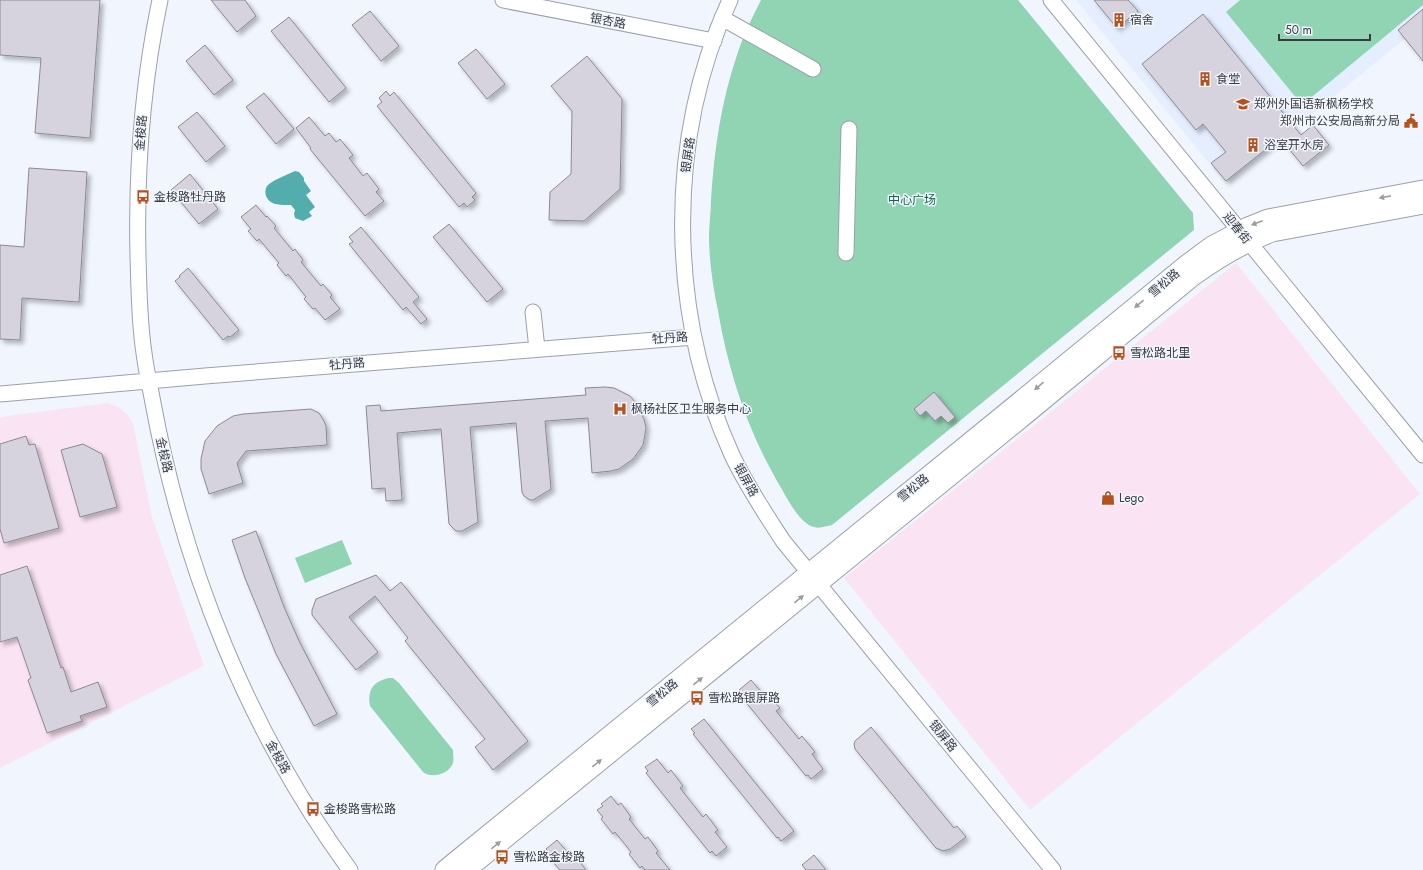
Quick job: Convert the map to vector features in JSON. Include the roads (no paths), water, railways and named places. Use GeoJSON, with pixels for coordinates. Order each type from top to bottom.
{"type":"FeatureCollection","features":[{"type":"Feature","properties":{"kind":"main road","name":"雪松路"},"geometry":{"type":"LineString","coordinates":[[445,870],[1193,276],[1268,219],[1423,190]]}},
{"type":"Feature","properties":{"kind":"main road","name":"雪松路"},"geometry":{"type":"LineString","coordinates":[[1244,237],[1423,204]]}},
{"type":"Feature","properties":{"kind":"main road","name":"雪松路"},"geometry":{"type":"LineString","coordinates":[[466,870],[814,578]]}},
{"type":"Feature","properties":{"kind":"street","name":"金梭路"},"geometry":{"type":"LineString","coordinates":[[160,0],[146,75],[140,129],[137,205],[139,303],[144,354],[159,438],[174,499],[188,545],[204,594],[234,668],[257,719],[275,753],[321,830],[350,870]]}},
{"type":"Feature","properties":{"kind":"street","name":"银杏路"},"geometry":{"type":"LineString","coordinates":[[503,0],[714,41]]}},
{"type":"Feature","properties":{"kind":"street","name":"银屏路"},"geometry":{"type":"LineString","coordinates":[[730,0],[722,18],[704,74],[691,129],[685,167],[683,195],[683,264],[694,337],[705,382],[721,429],[745,480],[783,541],[1053,870]]}},
{"type":"Feature","properties":{"kind":"street","name":"迎春街"},"geometry":{"type":"LineString","coordinates":[[1051,0],[1423,455]]}},
{"type":"Feature","properties":{"kind":"street"},"geometry":{"type":"LineString","coordinates":[[722,18],[814,69]]}},
{"type":"Feature","properties":{"kind":"street"},"geometry":{"type":"LineString","coordinates":[[846,253],[849,129]]}},
{"type":"Feature","properties":{"kind":"street"},"geometry":{"type":"LineString","coordinates":[[533,312],[537,349]]}},
{"type":"Feature","properties":{"kind":"street","name":"牡丹路"},"geometry":{"type":"LineString","coordinates":[[0,394],[694,337]]}},
{"type":"Feature","properties":{"kind":"water"},"geometry":{"type":"Polygon","coordinates":[[[295,171],[299,172],[304,178],[304,181],[311,191],[306,195],[315,207],[309,212],[312,216],[303,221],[295,218],[295,210],[291,205],[280,205],[270,202],[265,194],[267,186],[277,179],[295,171]]]}},
{"type":"Feature","properties":{"kind":"place","name":"宿舍"},"geometry":{"type":"Point","coordinates":[1119,20]}},
{"type":"Feature","properties":{"kind":"place","name":"食堂"},"geometry":{"type":"Point","coordinates":[1205,79]}},
{"type":"Feature","properties":{"kind":"place","name":"郑州外国语新枫杨学校"},"geometry":{"type":"Point","coordinates":[1243,104]}},
{"type":"Feature","properties":{"kind":"place","name":"郑州市公安局高新分局"},"geometry":{"type":"Point","coordinates":[1411,121]}},
{"type":"Feature","properties":{"kind":"place","name":"浴室开水房"},"geometry":{"type":"Point","coordinates":[1253,145]}},
{"type":"Feature","properties":{"kind":"place","name":"金梭路牡丹路"},"geometry":{"type":"Point","coordinates":[143,197]}},
{"type":"Feature","properties":{"kind":"place","name":"雪松路北里"},"geometry":{"type":"Point","coordinates":[1119,353]}},
{"type":"Feature","properties":{"kind":"place","name":"枫杨社区卫生服务中心"},"geometry":{"type":"Point","coordinates":[620,409]}},
{"type":"Feature","properties":{"kind":"place","name":"Lego"},"geometry":{"type":"Point","coordinates":[1108,498]}},
{"type":"Feature","properties":{"kind":"place","name":"雪松路银屏路"},"geometry":{"type":"Point","coordinates":[697,698]}},
{"type":"Feature","properties":{"kind":"place","name":"金梭路雪松路"},"geometry":{"type":"Point","coordinates":[313,809]}},
{"type":"Feature","properties":{"kind":"place","name":"雪松路金梭路"},"geometry":{"type":"Point","coordinates":[502,857]}},
{"type":"Feature","properties":{"kind":"park label","name":"中心广场"},"geometry":{"type":"Point","coordinates":[912,200]}}]}
